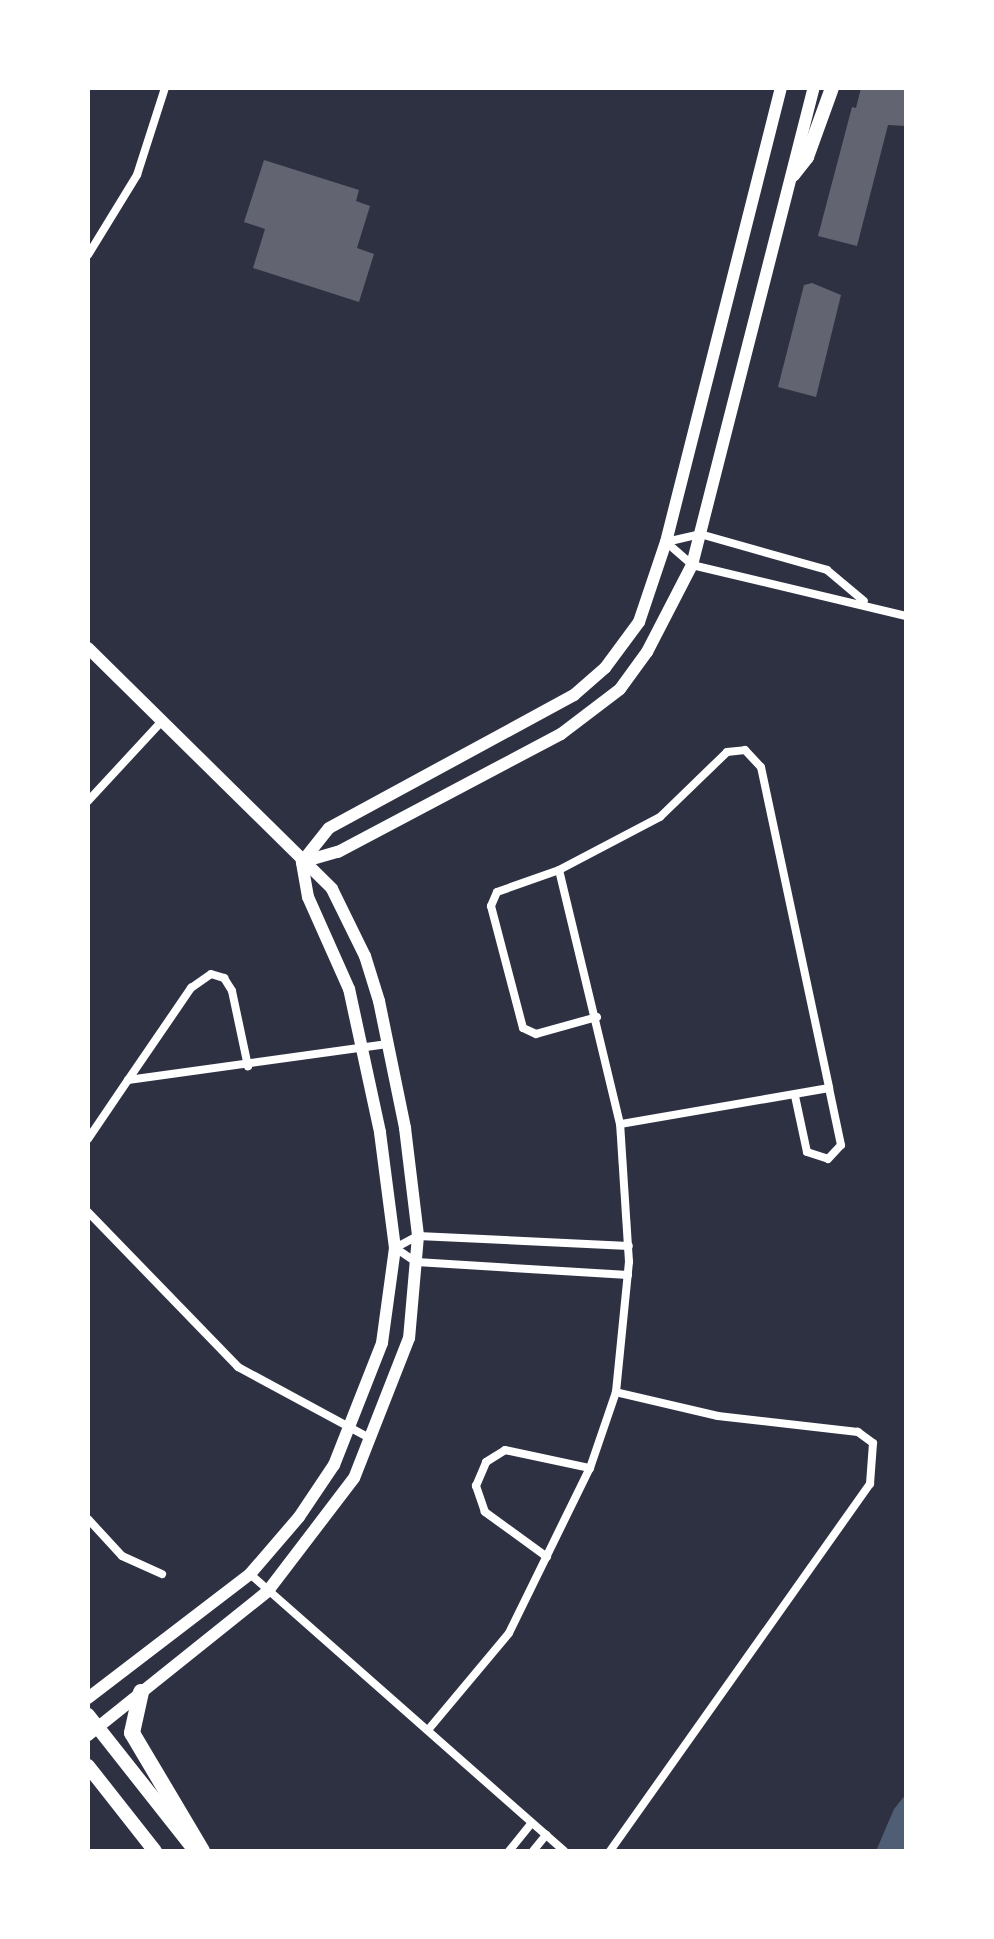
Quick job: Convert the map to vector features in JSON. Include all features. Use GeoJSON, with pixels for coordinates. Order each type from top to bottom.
{"type":"FeatureCollection","features":[{"type":"Feature","properties":{"kind":"main road"},"geometry":{"type":"LineString","coordinates":[[793,175],[807,157],[832,88]]}},
{"type":"Feature","properties":{"kind":"main road"},"geometry":{"type":"LineString","coordinates":[[141,1692],[132,1733],[146,1764],[202,1851]]}},
{"type":"Feature","properties":{"kind":"main road"},"geometry":{"type":"LineString","coordinates":[[88,1715],[93,1731],[196,1851]]}},
{"type":"Feature","properties":{"kind":"main road"},"geometry":{"type":"LineString","coordinates":[[88,1766],[155,1851]]}},
{"type":"Feature","properties":{"kind":"street"},"geometry":{"type":"LineString","coordinates":[[88,255],[137,175],[165,88]]}},
{"type":"Feature","properties":{"kind":"street"},"geometry":{"type":"LineString","coordinates":[[88,1698],[250,1574],[299,1517],[334,1465],[350,1429],[382,1343],[395,1248],[363,1049],[349,989],[308,897],[302,862],[329,828],[574,695],[605,668],[639,622],[666,542],[781,88]]}},
{"type":"Feature","properties":{"kind":"street"},"geometry":{"type":"LineString","coordinates":[[302,862],[338,852],[588,716],[620,689],[647,652],[692,565],[814,88]]}},
{"type":"Feature","properties":{"kind":"street"},"geometry":{"type":"LineString","coordinates":[[666,542],[700,534],[827,570],[866,602]]}},
{"type":"Feature","properties":{"kind":"street"},"geometry":{"type":"LineString","coordinates":[[666,542],[692,565],[822,599],[866,602],[906,616]]}},
{"type":"Feature","properties":{"kind":"street"},"geometry":{"type":"LineString","coordinates":[[88,648],[332,889],[365,956],[388,1044],[418,1236],[409,1338],[372,1439],[354,1478],[268,1591],[93,1731]]}},
{"type":"Feature","properties":{"kind":"street"},"geometry":{"type":"LineString","coordinates":[[88,801],[163,720]]}},
{"type":"Feature","properties":{"kind":"street"},"geometry":{"type":"LineString","coordinates":[[597,1017],[536,1034],[523,1028],[491,906],[497,892],[559,870],[660,817],[727,752],[745,750],[761,767],[841,1145],[828,1159],[807,1152],[795,1096]]}},
{"type":"Feature","properties":{"kind":"street"},"geometry":{"type":"LineString","coordinates":[[428,1730],[509,1633],[590,1468],[616,1392],[629,1262],[620,1124],[597,1017],[559,870]]}},
{"type":"Feature","properties":{"kind":"street"},"geometry":{"type":"LineString","coordinates":[[88,1139],[191,988],[211,974],[224,978],[232,991],[248,1066]]}},
{"type":"Feature","properties":{"kind":"street"},"geometry":{"type":"LineString","coordinates":[[128,1080],[248,1066],[388,1044]]}},
{"type":"Feature","properties":{"kind":"street"},"geometry":{"type":"LineString","coordinates":[[620,1124],[829,1088]]}},
{"type":"Feature","properties":{"kind":"street"},"geometry":{"type":"LineString","coordinates":[[88,1212],[238,1367],[372,1439]]}},
{"type":"Feature","properties":{"kind":"street"},"geometry":{"type":"LineString","coordinates":[[395,1248],[418,1236],[629,1246]]}},
{"type":"Feature","properties":{"kind":"street"},"geometry":{"type":"LineString","coordinates":[[395,1248],[416,1262],[628,1275]]}},
{"type":"Feature","properties":{"kind":"street"},"geometry":{"type":"LineString","coordinates":[[610,1851],[870,1484],[873,1443],[858,1432],[718,1416],[616,1392]]}},
{"type":"Feature","properties":{"kind":"street"},"geometry":{"type":"LineString","coordinates":[[547,1557],[485,1512],[476,1486],[486,1462],[505,1450],[590,1468]]}},
{"type":"Feature","properties":{"kind":"street"},"geometry":{"type":"LineString","coordinates":[[88,1519],[122,1556],[162,1574]]}},
{"type":"Feature","properties":{"kind":"street"},"geometry":{"type":"LineString","coordinates":[[250,1574],[564,1851]]}},
{"type":"Feature","properties":{"kind":"street"},"geometry":{"type":"LineString","coordinates":[[509,1851],[532,1823]]}},
{"type":"Feature","properties":{"kind":"street"},"geometry":{"type":"LineString","coordinates":[[533,1851],[546,1835]]}},
{"type":"Feature","properties":{"kind":"water"},"geometry":{"type":"Polygon","coordinates":[[[906,1794],[906,1851],[876,1851],[894,1809],[906,1794]]]}},
{"type":"Feature","properties":{"kind":"building"},"geometry":{"type":"Polygon","coordinates":[[[861,88],[906,88],[906,126],[888,125],[857,246],[818,236],[852,107],[856,108],[861,88]]]}},
{"type":"Feature","properties":{"kind":"building"},"geometry":{"type":"Polygon","coordinates":[[[264,160],[359,190],[356,201],[370,206],[357,248],[374,254],[359,302],[253,268],[265,229],[244,222],[264,160]]]}},
{"type":"Feature","properties":{"kind":"building"},"geometry":{"type":"Polygon","coordinates":[[[812,283],[841,295],[816,397],[778,387],[804,285],[812,283]]]}}]}
